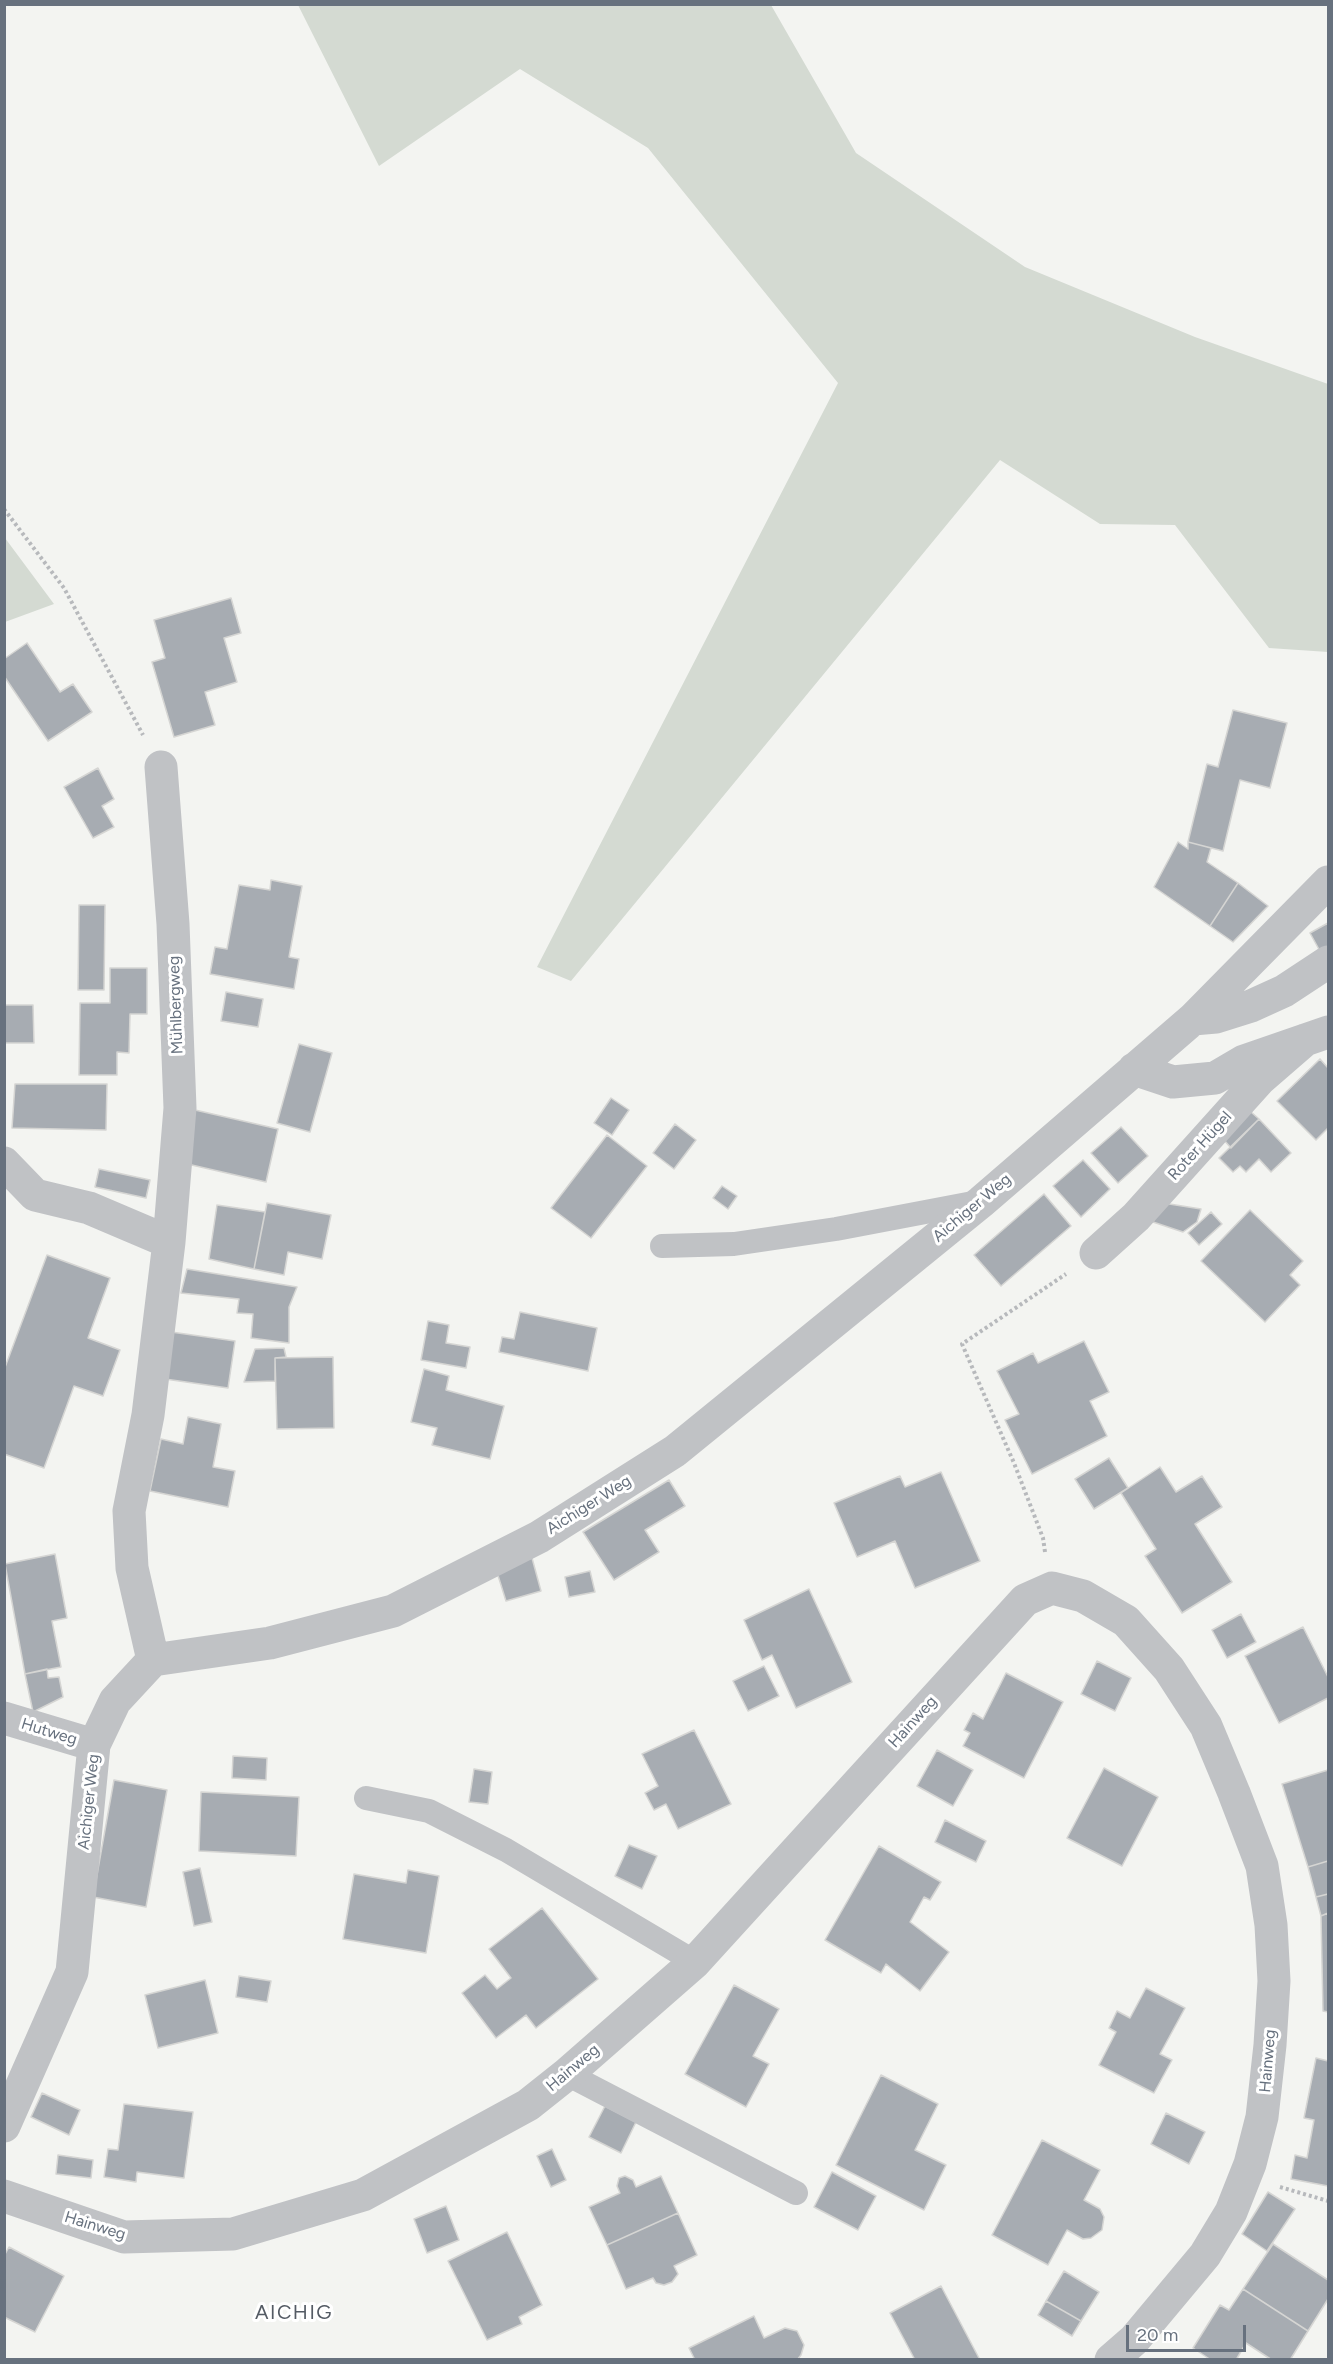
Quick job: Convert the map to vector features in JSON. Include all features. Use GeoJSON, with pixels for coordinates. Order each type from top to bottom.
{"type":"FeatureCollection","features":[{"type":"Feature","properties":{"kind":"street","name":"Mühlbergweg"},"geometry":{"type":"LineString","coordinates":[[153,1660],[132,1568],[129,1511],[148,1415],[169,1242],[180,1108],[173,924],[160,767]]}},
{"type":"Feature","properties":{"kind":"street","name":"Aichiger Weg"},"geometry":{"type":"LineString","coordinates":[[4,2126],[72,1972],[94,1745],[115,1701],[153,1660],[270,1643],[393,1611],[539,1537],[675,1451],[981,1202],[1193,1019],[1329,882]]}},
{"type":"Feature","properties":{"kind":"street"},"geometry":{"type":"LineString","coordinates":[[1193,1019],[1216,1017],[1251,1006],[1284,991],[1329,962]]}},
{"type":"Feature","properties":{"kind":"street","name":"Roter Hügel"},"geometry":{"type":"LineString","coordinates":[[1134,1069],[1173,1082],[1215,1078],[1244,1061],[1317,1036]]}},
{"type":"Feature","properties":{"kind":"street","name":"Roter Hügel"},"geometry":{"type":"LineString","coordinates":[[1096,1253],[1136,1217],[1260,1079],[1317,1036]]}},
{"type":"Feature","properties":{"kind":"street"},"geometry":{"type":"LineString","coordinates":[[4,1163],[35,1195],[89,1208],[169,1242]]}},
{"type":"Feature","properties":{"kind":"street","name":"Hainweg"},"geometry":{"type":"LineString","coordinates":[[4,2196],[124,2237],[233,2234],[363,2195],[528,2105],[567,2074],[695,1962],[1025,1600],[1052,1588],[1083,1596],[1125,1621],[1169,1669],[1206,1726],[1234,1793],[1262,1866],[1271,1925],[1274,1981],[1270,2045],[1262,2117],[1244,2177],[1231,2212],[1205,2255],[1134,2340],[1111,2360]]}},
{"type":"Feature","properties":{"kind":"street","name":"Hutweg"},"geometry":{"type":"LineString","coordinates":[[4,1718],[94,1745]]}},
{"type":"Feature","properties":{"kind":"lane"},"geometry":{"type":"LineString","coordinates":[[662,1246],[734,1244],[836,1229],[981,1202]]}},
{"type":"Feature","properties":{"kind":"lane"},"geometry":{"type":"LineString","coordinates":[[366,1798],[429,1811],[506,1850],[695,1962]]}},
{"type":"Feature","properties":{"kind":"lane"},"geometry":{"type":"LineString","coordinates":[[567,2074],[796,2193]]}},
{"type":"Feature","properties":{"kind":"path"},"geometry":{"type":"LineString","coordinates":[[4,508],[64,588],[160,767]]}},
{"type":"Feature","properties":{"kind":"path"},"geometry":{"type":"LineString","coordinates":[[1052,1588],[1043,1538],[1014,1463],[962,1344],[1096,1253]]}},
{"type":"Feature","properties":{"kind":"path"},"geometry":{"type":"LineString","coordinates":[[1244,2177],[1329,2201]]}},
{"type":"Feature","properties":{"kind":"shaded area"},"geometry":{"type":"Polygon","coordinates":[[[298,5],[771,5],[856,153],[1025,267],[1195,337],[1328,384],[1328,652],[1269,648],[1175,525],[1100,524],[1000,460],[571,981],[537,967],[838,383],[648,148],[520,69],[379,166],[298,5]]]}},
{"type":"Feature","properties":{"kind":"shaded area"},"geometry":{"type":"Polygon","coordinates":[[[5,538],[54,604],[5,622],[5,538]]]}},
{"type":"Feature","properties":{"kind":"building"},"geometry":{"type":"Polygon","coordinates":[[[231,598],[241,633],[224,638],[237,682],[205,692],[215,725],[174,737],[152,662],[165,658],[154,620],[231,598]]]}},
{"type":"Feature","properties":{"kind":"building"},"geometry":{"type":"Polygon","coordinates":[[[27,643],[60,692],[73,684],[92,712],[48,741],[4,676],[4,659],[27,643]]]}},
{"type":"Feature","properties":{"kind":"building"},"geometry":{"type":"Polygon","coordinates":[[[1233,710],[1287,723],[1270,788],[1240,780],[1223,851],[1188,842],[1207,764],[1218,767],[1233,710]]]}},
{"type":"Feature","properties":{"kind":"building"},"geometry":{"type":"Polygon","coordinates":[[[98,768],[114,799],[102,806],[114,827],[93,838],[64,787],[98,768]]]}},
{"type":"Feature","properties":{"kind":"building"},"geometry":{"type":"Polygon","coordinates":[[[1178,842],[1188,849],[1188,842],[1211,848],[1207,862],[1238,883],[1210,926],[1154,887],[1178,842]]]}},
{"type":"Feature","properties":{"kind":"building"},"geometry":{"type":"Polygon","coordinates":[[[271,880],[302,886],[289,957],[299,959],[294,989],[210,974],[215,947],[227,949],[239,885],[270,890],[271,880]]]}},
{"type":"Feature","properties":{"kind":"building"},"geometry":{"type":"Polygon","coordinates":[[[1238,883],[1268,906],[1233,942],[1210,926],[1238,883]]]}},
{"type":"Feature","properties":{"kind":"building"},"geometry":{"type":"Polygon","coordinates":[[[79,905],[105,905],[104,990],[78,990],[79,905]]]}},
{"type":"Feature","properties":{"kind":"building"},"geometry":{"type":"Polygon","coordinates":[[[1328,923],[1328,949],[1321,953],[1310,933],[1328,923]]]}},
{"type":"Feature","properties":{"kind":"building"},"geometry":{"type":"Polygon","coordinates":[[[110,968],[147,968],[147,1014],[130,1014],[129,1053],[117,1052],[117,1075],[79,1075],[80,1003],[110,1003],[110,968]]]}},
{"type":"Feature","properties":{"kind":"building"},"geometry":{"type":"Polygon","coordinates":[[[226,992],[263,999],[258,1027],[221,1021],[226,992]]]}},
{"type":"Feature","properties":{"kind":"building"},"geometry":{"type":"Polygon","coordinates":[[[4,1005],[33,1005],[34,1043],[4,1043],[4,1005]]]}},
{"type":"Feature","properties":{"kind":"building"},"geometry":{"type":"Polygon","coordinates":[[[299,1044],[332,1053],[310,1132],[277,1123],[299,1044]]]}},
{"type":"Feature","properties":{"kind":"building"},"geometry":{"type":"Polygon","coordinates":[[[1320,1059],[1328,1068],[1328,1128],[1316,1140],[1277,1101],[1320,1059]]]}},
{"type":"Feature","properties":{"kind":"building"},"geometry":{"type":"Polygon","coordinates":[[[15,1084],[107,1084],[106,1130],[12,1128],[15,1084]]]}},
{"type":"Feature","properties":{"kind":"building"},"geometry":{"type":"Polygon","coordinates":[[[611,1098],[629,1110],[612,1135],[594,1123],[611,1098]]]}},
{"type":"Feature","properties":{"kind":"building"},"geometry":{"type":"Polygon","coordinates":[[[195,1110],[278,1129],[266,1182],[183,1163],[195,1110]]]}},
{"type":"Feature","properties":{"kind":"building"},"geometry":{"type":"Polygon","coordinates":[[[1251,1112],[1259,1119],[1231,1148],[1224,1140],[1251,1112]]]}},
{"type":"Feature","properties":{"kind":"building"},"geometry":{"type":"Polygon","coordinates":[[[1259,1119],[1291,1153],[1271,1172],[1259,1159],[1246,1172],[1240,1166],[1233,1172],[1219,1158],[1259,1119]]]}},
{"type":"Feature","properties":{"kind":"building"},"geometry":{"type":"Polygon","coordinates":[[[675,1124],[696,1140],[674,1169],[653,1153],[675,1124]]]}},
{"type":"Feature","properties":{"kind":"building"},"geometry":{"type":"Polygon","coordinates":[[[1121,1127],[1148,1156],[1118,1183],[1091,1153],[1121,1127]]]}},
{"type":"Feature","properties":{"kind":"building"},"geometry":{"type":"Polygon","coordinates":[[[607,1135],[647,1166],[591,1238],[551,1208],[607,1135]]]}},
{"type":"Feature","properties":{"kind":"building"},"geometry":{"type":"Polygon","coordinates":[[[1083,1160],[1110,1189],[1081,1217],[1053,1186],[1083,1160]]]}},
{"type":"Feature","properties":{"kind":"building"},"geometry":{"type":"Polygon","coordinates":[[[99,1169],[150,1180],[146,1198],[95,1187],[99,1169]]]}},
{"type":"Feature","properties":{"kind":"building"},"geometry":{"type":"Polygon","coordinates":[[[722,1186],[737,1196],[728,1209],[713,1198],[722,1186]]]}},
{"type":"Feature","properties":{"kind":"building"},"geometry":{"type":"Polygon","coordinates":[[[1044,1194],[1071,1226],[1001,1286],[974,1255],[1044,1194]]]}},
{"type":"Feature","properties":{"kind":"building"},"geometry":{"type":"Polygon","coordinates":[[[267,1203],[331,1215],[322,1259],[288,1252],[284,1275],[254,1269],[267,1203]]]}},
{"type":"Feature","properties":{"kind":"building"},"geometry":{"type":"Polygon","coordinates":[[[1163,1203],[1201,1209],[1197,1222],[1183,1232],[1153,1222],[1163,1203]]]}},
{"type":"Feature","properties":{"kind":"building"},"geometry":{"type":"Polygon","coordinates":[[[217,1205],[265,1212],[254,1269],[209,1259],[217,1205]]]}},
{"type":"Feature","properties":{"kind":"building"},"geometry":{"type":"Polygon","coordinates":[[[1250,1210],[1303,1261],[1290,1275],[1300,1285],[1265,1322],[1201,1261],[1250,1210]]]}},
{"type":"Feature","properties":{"kind":"building"},"geometry":{"type":"Polygon","coordinates":[[[1211,1212],[1222,1224],[1199,1245],[1188,1233],[1211,1212]]]}},
{"type":"Feature","properties":{"kind":"building"},"geometry":{"type":"Polygon","coordinates":[[[47,1255],[110,1278],[88,1338],[120,1350],[103,1396],[74,1386],[44,1468],[4,1454],[4,1370],[47,1255]]]}},
{"type":"Feature","properties":{"kind":"building"},"geometry":{"type":"Polygon","coordinates":[[[187,1269],[297,1287],[289,1307],[289,1343],[251,1338],[253,1314],[237,1313],[239,1299],[181,1293],[187,1269]]]}},
{"type":"Feature","properties":{"kind":"building"},"geometry":{"type":"Polygon","coordinates":[[[520,1312],[597,1328],[588,1371],[499,1352],[502,1337],[514,1339],[520,1312]]]}},
{"type":"Feature","properties":{"kind":"building"},"geometry":{"type":"Polygon","coordinates":[[[428,1321],[449,1325],[446,1343],[470,1347],[466,1368],[421,1360],[428,1321]]]}},
{"type":"Feature","properties":{"kind":"building"},"geometry":{"type":"Polygon","coordinates":[[[171,1332],[235,1341],[228,1388],[165,1379],[171,1332]]]}},
{"type":"Feature","properties":{"kind":"building"},"geometry":{"type":"Polygon","coordinates":[[[1084,1341],[1109,1392],[1090,1401],[1107,1436],[1032,1474],[1005,1420],[1019,1414],[997,1371],[1033,1353],[1038,1363],[1084,1341]]]}},
{"type":"Feature","properties":{"kind":"building"},"geometry":{"type":"Polygon","coordinates":[[[284,1348],[286,1357],[275,1358],[275,1381],[244,1382],[255,1349],[284,1348]]]}},
{"type":"Feature","properties":{"kind":"building"},"geometry":{"type":"Polygon","coordinates":[[[333,1357],[334,1428],[277,1429],[275,1358],[333,1357]]]}},
{"type":"Feature","properties":{"kind":"building"},"geometry":{"type":"Polygon","coordinates":[[[424,1369],[449,1376],[446,1390],[504,1406],[490,1459],[432,1445],[437,1428],[411,1422],[424,1369]]]}},
{"type":"Feature","properties":{"kind":"building"},"geometry":{"type":"Polygon","coordinates":[[[188,1417],[221,1424],[213,1467],[235,1471],[228,1507],[150,1491],[161,1439],[183,1444],[188,1417]]]}},
{"type":"Feature","properties":{"kind":"building"},"geometry":{"type":"Polygon","coordinates":[[[1109,1458],[1128,1488],[1094,1509],[1075,1479],[1109,1458]]]}},
{"type":"Feature","properties":{"kind":"building"},"geometry":{"type":"Polygon","coordinates":[[[1160,1467],[1176,1492],[1202,1476],[1222,1507],[1195,1524],[1232,1582],[1182,1613],[1145,1556],[1156,1549],[1121,1493],[1160,1467]]]}},
{"type":"Feature","properties":{"kind":"building"},"geometry":{"type":"Polygon","coordinates":[[[941,1472],[980,1561],[915,1588],[895,1541],[857,1557],[834,1503],[900,1476],[905,1487],[941,1472]]]}},
{"type":"Feature","properties":{"kind":"building"},"geometry":{"type":"Polygon","coordinates":[[[669,1480],[685,1506],[645,1530],[659,1552],[614,1580],[583,1532],[669,1480]]]}},
{"type":"Feature","properties":{"kind":"building"},"geometry":{"type":"Polygon","coordinates":[[[55,1554],[67,1618],[52,1621],[61,1667],[25,1674],[5,1564],[55,1554]]]}},
{"type":"Feature","properties":{"kind":"building"},"geometry":{"type":"Polygon","coordinates":[[[532,1558],[541,1591],[506,1601],[496,1569],[532,1558]]]}},
{"type":"Feature","properties":{"kind":"building"},"geometry":{"type":"Polygon","coordinates":[[[590,1571],[595,1592],[569,1597],[565,1577],[590,1571]]]}},
{"type":"Feature","properties":{"kind":"building"},"geometry":{"type":"Polygon","coordinates":[[[809,1589],[852,1682],[796,1708],[772,1655],[762,1660],[744,1620],[809,1589]]]}},
{"type":"Feature","properties":{"kind":"building"},"geometry":{"type":"Polygon","coordinates":[[[1241,1614],[1256,1642],[1227,1658],[1212,1630],[1241,1614]]]}},
{"type":"Feature","properties":{"kind":"building"},"geometry":{"type":"Polygon","coordinates":[[[1303,1627],[1328,1677],[1328,1698],[1279,1723],[1245,1656],[1303,1627]]]}},
{"type":"Feature","properties":{"kind":"building"},"geometry":{"type":"Polygon","coordinates":[[[1097,1661],[1131,1678],[1115,1711],[1081,1694],[1097,1661]]]}},
{"type":"Feature","properties":{"kind":"building"},"geometry":{"type":"Polygon","coordinates":[[[764,1666],[779,1696],[748,1711],[733,1681],[764,1666]]]}},
{"type":"Feature","properties":{"kind":"building"},"geometry":{"type":"Polygon","coordinates":[[[47,1669],[48,1678],[59,1677],[63,1697],[33,1712],[25,1674],[47,1669]]]}},
{"type":"Feature","properties":{"kind":"building"},"geometry":{"type":"Polygon","coordinates":[[[1006,1673],[1063,1702],[1024,1778],[963,1746],[970,1733],[964,1730],[973,1713],[983,1719],[1006,1673]]]}},
{"type":"Feature","properties":{"kind":"building"},"geometry":{"type":"Polygon","coordinates":[[[694,1730],[731,1804],[678,1829],[666,1804],[654,1810],[645,1793],[658,1786],[642,1754],[694,1730]]]}},
{"type":"Feature","properties":{"kind":"building"},"geometry":{"type":"Polygon","coordinates":[[[937,1750],[973,1770],[953,1806],[917,1786],[937,1750]]]}},
{"type":"Feature","properties":{"kind":"building"},"geometry":{"type":"Polygon","coordinates":[[[233,1756],[267,1758],[266,1780],[232,1778],[233,1756]]]}},
{"type":"Feature","properties":{"kind":"building"},"geometry":{"type":"Polygon","coordinates":[[[1104,1768],[1158,1797],[1122,1866],[1067,1838],[1104,1768]]]}},
{"type":"Feature","properties":{"kind":"building"},"geometry":{"type":"Polygon","coordinates":[[[474,1769],[492,1772],[488,1804],[469,1802],[474,1769]]]}},
{"type":"Feature","properties":{"kind":"building"},"geometry":{"type":"Polygon","coordinates":[[[1328,1770],[1328,1861],[1308,1867],[1282,1784],[1328,1770]]]}},
{"type":"Feature","properties":{"kind":"building"},"geometry":{"type":"Polygon","coordinates":[[[114,1780],[167,1790],[146,1907],[93,1897],[114,1780]]]}},
{"type":"Feature","properties":{"kind":"building"},"geometry":{"type":"Polygon","coordinates":[[[201,1792],[299,1797],[296,1856],[199,1851],[201,1792]]]}},
{"type":"Feature","properties":{"kind":"building"},"geometry":{"type":"Polygon","coordinates":[[[945,1820],[986,1841],[976,1862],[935,1842],[945,1820]]]}},
{"type":"Feature","properties":{"kind":"building"},"geometry":{"type":"Polygon","coordinates":[[[629,1845],[657,1856],[642,1889],[615,1876],[629,1845]]]}},
{"type":"Feature","properties":{"kind":"building"},"geometry":{"type":"Polygon","coordinates":[[[879,1846],[941,1882],[930,1900],[924,1897],[910,1922],[949,1952],[920,1991],[886,1964],[881,1973],[825,1940],[879,1846]]]}},
{"type":"Feature","properties":{"kind":"building"},"geometry":{"type":"Polygon","coordinates":[[[1328,1861],[1328,1894],[1316,1897],[1308,1867],[1328,1861]]]}},
{"type":"Feature","properties":{"kind":"building"},"geometry":{"type":"Polygon","coordinates":[[[200,1868],[212,1922],[194,1926],[183,1872],[200,1868]]]}},
{"type":"Feature","properties":{"kind":"building"},"geometry":{"type":"Polygon","coordinates":[[[408,1870],[439,1876],[426,1953],[343,1939],[354,1874],[406,1883],[408,1870]]]}},
{"type":"Feature","properties":{"kind":"building"},"geometry":{"type":"Polygon","coordinates":[[[1328,1894],[1328,1913],[1321,1916],[1316,1897],[1328,1894]]]}},
{"type":"Feature","properties":{"kind":"building"},"geometry":{"type":"Polygon","coordinates":[[[542,1908],[598,1979],[536,2028],[526,2015],[496,2038],[462,1993],[485,1975],[497,1989],[511,1978],[489,1949],[542,1908]]]}},
{"type":"Feature","properties":{"kind":"building"},"geometry":{"type":"Polygon","coordinates":[[[1328,1913],[1328,2012],[1323,2011],[1321,1916],[1328,1913]]]}},
{"type":"Feature","properties":{"kind":"building"},"geometry":{"type":"Polygon","coordinates":[[[239,1976],[271,1981],[267,2002],[236,1997],[239,1976]]]}},
{"type":"Feature","properties":{"kind":"building"},"geometry":{"type":"Polygon","coordinates":[[[205,1980],[218,2033],[158,2048],[145,1995],[205,1980]]]}},
{"type":"Feature","properties":{"kind":"building"},"geometry":{"type":"Polygon","coordinates":[[[734,1985],[779,2009],[753,2056],[769,2064],[746,2107],[685,2074],[734,1985]]]}},
{"type":"Feature","properties":{"kind":"building"},"geometry":{"type":"Polygon","coordinates":[[[1146,1988],[1185,2008],[1160,2054],[1172,2060],[1154,2093],[1099,2065],[1116,2032],[1109,2028],[1117,2011],[1130,2018],[1146,1988]]]}},
{"type":"Feature","properties":{"kind":"building"},"geometry":{"type":"Polygon","coordinates":[[[1316,2058],[1328,2061],[1328,2186],[1291,2179],[1295,2155],[1307,2158],[1314,2120],[1304,2118],[1316,2058]]]}},
{"type":"Feature","properties":{"kind":"building"},"geometry":{"type":"Polygon","coordinates":[[[881,2075],[938,2104],[915,2150],[946,2165],[924,2210],[836,2165],[881,2075]]]}},
{"type":"Feature","properties":{"kind":"building"},"geometry":{"type":"Polygon","coordinates":[[[42,2093],[80,2110],[69,2135],[31,2117],[42,2093]]]}},
{"type":"Feature","properties":{"kind":"building"},"geometry":{"type":"Polygon","coordinates":[[[124,2104],[193,2112],[184,2178],[137,2172],[136,2182],[104,2177],[108,2149],[118,2150],[124,2104]]]}},
{"type":"Feature","properties":{"kind":"building"},"geometry":{"type":"Polygon","coordinates":[[[605,2106],[636,2122],[621,2153],[589,2137],[605,2106]]]}},
{"type":"Feature","properties":{"kind":"building"},"geometry":{"type":"Polygon","coordinates":[[[1166,2113],[1205,2132],[1189,2164],[1151,2144],[1166,2113]]]}},
{"type":"Feature","properties":{"kind":"building"},"geometry":{"type":"Polygon","coordinates":[[[1042,2140],[1100,2170],[1084,2200],[1100,2209],[1104,2217],[1102,2230],[1091,2238],[1083,2239],[1067,2230],[1048,2265],[992,2235],[1042,2140]]]}},
{"type":"Feature","properties":{"kind":"building"},"geometry":{"type":"Polygon","coordinates":[[[552,2149],[566,2180],[551,2187],[537,2156],[552,2149]]]}},
{"type":"Feature","properties":{"kind":"building"},"geometry":{"type":"Polygon","coordinates":[[[58,2155],[93,2160],[91,2178],[56,2174],[58,2155]]]}},
{"type":"Feature","properties":{"kind":"building"},"geometry":{"type":"Polygon","coordinates":[[[832,2172],[876,2196],[858,2230],[814,2207],[832,2172]]]}},
{"type":"Feature","properties":{"kind":"building"},"geometry":{"type":"Polygon","coordinates":[[[625,2176],[633,2180],[636,2187],[661,2176],[678,2213],[607,2245],[589,2207],[620,2193],[617,2186],[619,2178],[625,2176]]]}},
{"type":"Feature","properties":{"kind":"building"},"geometry":{"type":"Polygon","coordinates":[[[1268,2192],[1295,2209],[1267,2251],[1242,2234],[1268,2192]]]}},
{"type":"Feature","properties":{"kind":"building"},"geometry":{"type":"Polygon","coordinates":[[[446,2206],[459,2240],[427,2253],[414,2219],[446,2206]]]}},
{"type":"Feature","properties":{"kind":"building"},"geometry":{"type":"Polygon","coordinates":[[[678,2213],[697,2255],[674,2266],[678,2274],[672,2282],[664,2285],[656,2283],[653,2278],[626,2289],[607,2245],[678,2213]]]}},
{"type":"Feature","properties":{"kind":"building"},"geometry":{"type":"Polygon","coordinates":[[[507,2232],[542,2305],[519,2317],[522,2324],[487,2340],[448,2261],[507,2232]]]}},
{"type":"Feature","properties":{"kind":"building"},"geometry":{"type":"Polygon","coordinates":[[[1273,2244],[1328,2280],[1328,2299],[1308,2331],[1243,2289],[1273,2244]]]}},
{"type":"Feature","properties":{"kind":"building"},"geometry":{"type":"Polygon","coordinates":[[[9,2247],[64,2276],[35,2332],[4,2317],[4,2256],[9,2247]]]}},
{"type":"Feature","properties":{"kind":"building"},"geometry":{"type":"Polygon","coordinates":[[[1064,2271],[1099,2292],[1081,2321],[1046,2301],[1064,2271]]]}},
{"type":"Feature","properties":{"kind":"building"},"geometry":{"type":"Polygon","coordinates":[[[941,2286],[980,2360],[915,2360],[890,2313],[941,2286]]]}},
{"type":"Feature","properties":{"kind":"building"},"geometry":{"type":"Polygon","coordinates":[[[1243,2289],[1308,2331],[1290,2360],[1272,2360],[1246,2343],[1236,2360],[1211,2360],[1193,2348],[1220,2305],[1229,2310],[1243,2289]]]}},
{"type":"Feature","properties":{"kind":"building"},"geometry":{"type":"Polygon","coordinates":[[[1046,2301],[1081,2321],[1072,2336],[1038,2315],[1046,2301]]]}},
{"type":"Feature","properties":{"kind":"building"},"geometry":{"type":"Polygon","coordinates":[[[754,2316],[764,2338],[785,2328],[797,2331],[804,2345],[797,2360],[695,2360],[689,2348],[754,2316]]]}},
{"type":"Feature","properties":{"kind":"district","name":"AICHIG"},"geometry":{"type":"Point","coordinates":[294,2313]}}]}
